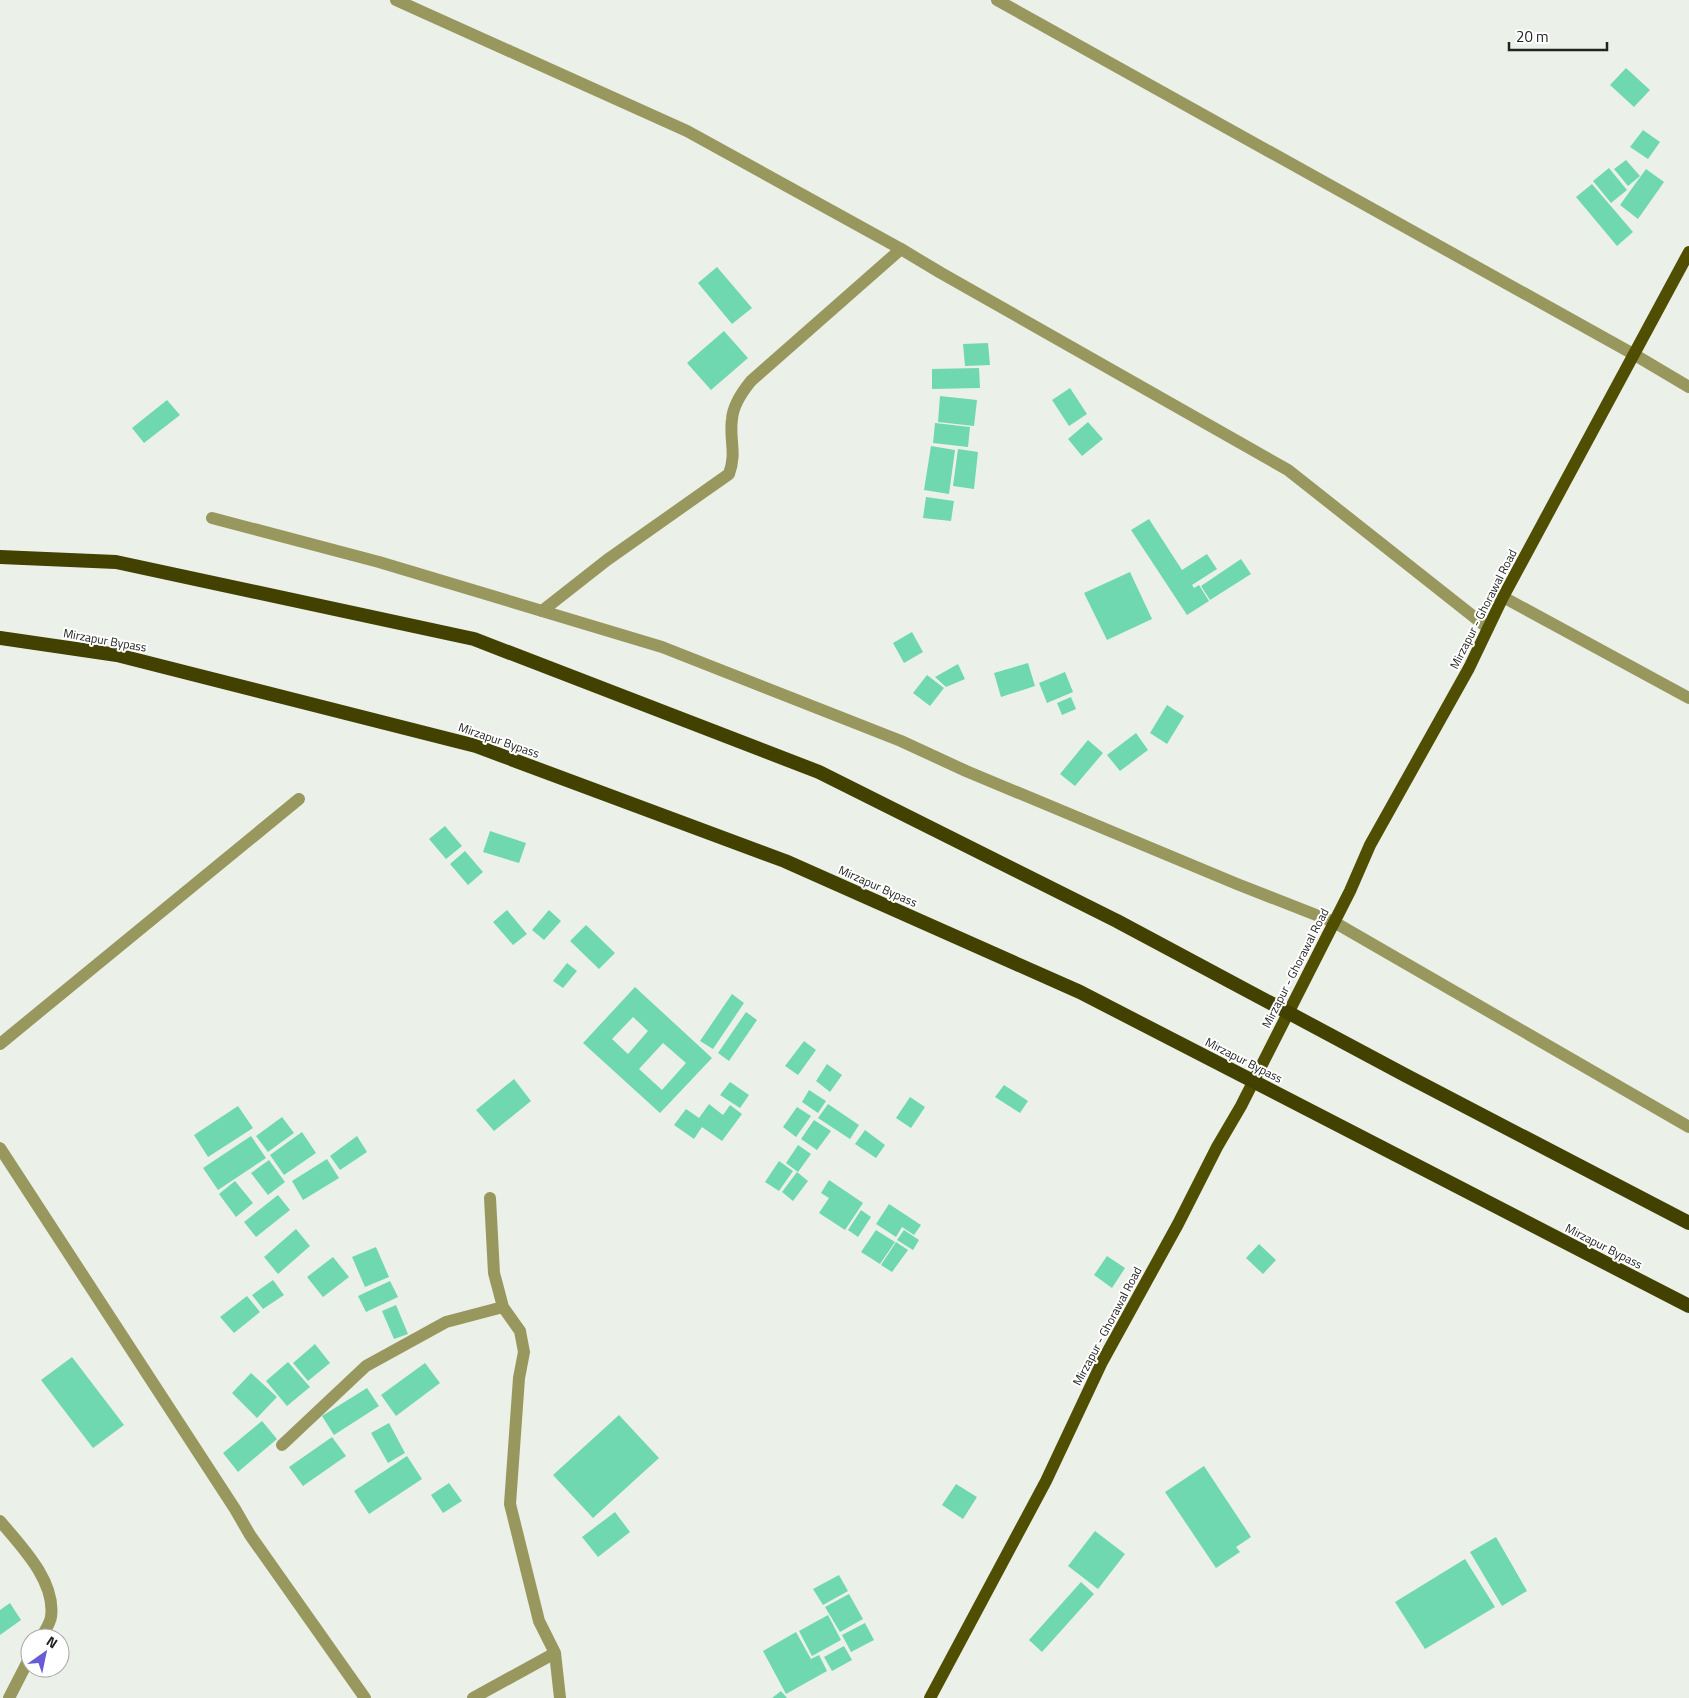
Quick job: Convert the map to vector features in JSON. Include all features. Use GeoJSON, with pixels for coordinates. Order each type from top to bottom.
{"type":"FeatureCollection","features":[{"type":"Feature","properties":{"kind":"highway"},"geometry":{"type":"LineString","coordinates":[[0,557],[116,562],[474,639],[818,772],[1118,921],[1405,1075],[1689,1223]]}},
{"type":"Feature","properties":{"kind":"highway","name":"Mirzapur Bypass"},"geometry":{"type":"LineString","coordinates":[[0,638],[117,655],[476,746],[785,861],[1080,992],[1689,1306]]}},
{"type":"Feature","properties":{"kind":"main road","name":"Mirzapur - Ghorawal Road"},"geometry":{"type":"LineString","coordinates":[[930,1698],[1046,1480],[1102,1362],[1241,1106],[1350,891],[1370,845],[1469,668],[1503,597],[1689,252]]}},
{"type":"Feature","properties":{"kind":"street"},"geometry":{"type":"LineString","coordinates":[[396,0],[687,131],[901,249],[1288,470],[1488,628]]}},
{"type":"Feature","properties":{"kind":"street"},"geometry":{"type":"LineString","coordinates":[[997,0],[1635,355],[1689,387]]}},
{"type":"Feature","properties":{"kind":"street"},"geometry":{"type":"LineString","coordinates":[[542,612],[607,560],[729,474],[734,461],[732,419],[739,397],[750,380],[901,249]]}},
{"type":"Feature","properties":{"kind":"street"},"geometry":{"type":"LineString","coordinates":[[212,518],[379,562],[662,648],[901,741],[993,782],[1237,884],[1334,922],[1689,1127]]}},
{"type":"Feature","properties":{"kind":"street"},"geometry":{"type":"LineString","coordinates":[[1503,597],[1689,698]]}},
{"type":"Feature","properties":{"kind":"street"},"geometry":{"type":"LineString","coordinates":[[0,1044],[299,799]]}},
{"type":"Feature","properties":{"kind":"street"},"geometry":{"type":"LineString","coordinates":[[0,1148],[235,1509],[250,1535],[365,1698]]}},
{"type":"Feature","properties":{"kind":"street"},"geometry":{"type":"LineString","coordinates":[[490,1198],[494,1273],[503,1307],[520,1332],[524,1352],[519,1378],[510,1504],[539,1621],[555,1653],[560,1698]]}},
{"type":"Feature","properties":{"kind":"street"},"geometry":{"type":"LineString","coordinates":[[282,1445],[366,1366],[446,1322],[503,1307]]}},
{"type":"Feature","properties":{"kind":"street"},"geometry":{"type":"LineString","coordinates":[[0,1521],[32,1558],[50,1594],[51,1618],[46,1628]]}},
{"type":"Feature","properties":{"kind":"street"},"geometry":{"type":"LineString","coordinates":[[473,1698],[555,1653]]}},
{"type":"Feature","properties":{"kind":"street"},"geometry":{"type":"LineString","coordinates":[[9,1698],[20,1677]]}},
{"type":"Feature","properties":{"kind":"building"},"geometry":{"type":"Polygon","coordinates":[[[1626,68],[1650,90],[1634,107],[1610,85],[1626,68]]]}},
{"type":"Feature","properties":{"kind":"building"},"geometry":{"type":"Polygon","coordinates":[[[1643,130],[1660,142],[1648,159],[1630,147],[1643,130]]]}},
{"type":"Feature","properties":{"kind":"building"},"geometry":{"type":"Polygon","coordinates":[[[1626,160],[1640,176],[1628,186],[1614,169],[1626,160]]]}},
{"type":"Feature","properties":{"kind":"building"},"geometry":{"type":"Polygon","coordinates":[[[1609,168],[1627,190],[1611,203],[1593,181],[1609,168]]]}},
{"type":"Feature","properties":{"kind":"building"},"geometry":{"type":"Polygon","coordinates":[[[1646,169],[1664,182],[1638,219],[1620,205],[1646,169]]]}},
{"type":"Feature","properties":{"kind":"building"},"geometry":{"type":"Polygon","coordinates":[[[1592,184],[1633,232],[1617,246],[1576,197],[1592,184]]]}},
{"type":"Feature","properties":{"kind":"building"},"geometry":{"type":"Polygon","coordinates":[[[717,267],[752,308],[732,324],[698,283],[717,267]]]}},
{"type":"Feature","properties":{"kind":"building"},"geometry":{"type":"Polygon","coordinates":[[[724,331],[748,358],[711,390],[687,363],[724,331]]]}},
{"type":"Feature","properties":{"kind":"building"},"geometry":{"type":"Polygon","coordinates":[[[988,343],[990,365],[965,366],[963,344],[988,343]]]}},
{"type":"Feature","properties":{"kind":"building"},"geometry":{"type":"Polygon","coordinates":[[[979,368],[980,388],[932,389],[932,369],[979,368]]]}},
{"type":"Feature","properties":{"kind":"building"},"geometry":{"type":"Polygon","coordinates":[[[1070,388],[1087,414],[1069,426],[1052,400],[1070,388]]]}},
{"type":"Feature","properties":{"kind":"building"},"geometry":{"type":"Polygon","coordinates":[[[940,396],[977,400],[974,426],[938,422],[940,396]]]}},
{"type":"Feature","properties":{"kind":"building"},"geometry":{"type":"Polygon","coordinates":[[[167,400],[180,415],[144,443],[132,428],[167,400]]]}},
{"type":"Feature","properties":{"kind":"building"},"geometry":{"type":"Polygon","coordinates":[[[1088,422],[1103,439],[1082,456],[1068,439],[1088,422]]]}},
{"type":"Feature","properties":{"kind":"building"},"geometry":{"type":"Polygon","coordinates":[[[935,423],[970,427],[968,447],[933,443],[935,423]]]}},
{"type":"Feature","properties":{"kind":"building"},"geometry":{"type":"Polygon","coordinates":[[[931,446],[955,450],[949,494],[924,490],[931,446]]]}},
{"type":"Feature","properties":{"kind":"building"},"geometry":{"type":"Polygon","coordinates":[[[958,449],[978,452],[974,489],[953,486],[958,449]]]}},
{"type":"Feature","properties":{"kind":"building"},"geometry":{"type":"Polygon","coordinates":[[[926,497],[954,501],[951,521],[923,518],[926,497]]]}},
{"type":"Feature","properties":{"kind":"building"},"geometry":{"type":"Polygon","coordinates":[[[1149,519],[1182,570],[1207,554],[1217,569],[1192,585],[1194,588],[1199,585],[1209,601],[1187,615],[1131,530],[1149,519]]]}},
{"type":"Feature","properties":{"kind":"building"},"geometry":{"type":"Polygon","coordinates":[[[1241,559],[1251,574],[1210,600],[1201,586],[1241,559]]]}},
{"type":"Feature","properties":{"kind":"building"},"geometry":{"type":"Polygon","coordinates":[[[1130,572],[1152,619],[1107,640],[1084,593],[1130,572]]]}},
{"type":"Feature","properties":{"kind":"building"},"geometry":{"type":"Polygon","coordinates":[[[912,632],[923,652],[904,663],[893,643],[912,632]]]}},
{"type":"Feature","properties":{"kind":"building"},"geometry":{"type":"Polygon","coordinates":[[[1028,663],[1035,686],[1001,697],[994,673],[1028,663]]]}},
{"type":"Feature","properties":{"kind":"building"},"geometry":{"type":"Polygon","coordinates":[[[958,664],[965,679],[946,687],[935,677],[958,664]]]}},
{"type":"Feature","properties":{"kind":"building"},"geometry":{"type":"Polygon","coordinates":[[[1065,672],[1073,692],[1047,703],[1039,683],[1065,672]]]}},
{"type":"Feature","properties":{"kind":"building"},"geometry":{"type":"Polygon","coordinates":[[[927,675],[944,688],[930,706],[913,693],[927,675]]]}},
{"type":"Feature","properties":{"kind":"building"},"geometry":{"type":"Polygon","coordinates":[[[1071,697],[1076,709],[1062,715],[1057,703],[1071,697]]]}},
{"type":"Feature","properties":{"kind":"building"},"geometry":{"type":"Polygon","coordinates":[[[1167,705],[1184,716],[1167,744],[1150,733],[1167,705]]]}},
{"type":"Feature","properties":{"kind":"building"},"geometry":{"type":"Polygon","coordinates":[[[1136,733],[1148,750],[1120,771],[1107,755],[1136,733]]]}},
{"type":"Feature","properties":{"kind":"building"},"geometry":{"type":"Polygon","coordinates":[[[1088,740],[1103,753],[1075,786],[1060,774],[1088,740]]]}},
{"type":"Feature","properties":{"kind":"building"},"geometry":{"type":"Polygon","coordinates":[[[445,826],[462,846],[446,859],[429,839],[445,826]]]}},
{"type":"Feature","properties":{"kind":"building"},"geometry":{"type":"Polygon","coordinates":[[[490,831],[526,843],[519,863],[483,852],[490,831]]]}},
{"type":"Feature","properties":{"kind":"building"},"geometry":{"type":"Polygon","coordinates":[[[465,851],[483,872],[468,885],[450,864],[465,851]]]}},
{"type":"Feature","properties":{"kind":"building"},"geometry":{"type":"Polygon","coordinates":[[[507,910],[527,934],[513,945],[493,922],[507,910]]]}},
{"type":"Feature","properties":{"kind":"building"},"geometry":{"type":"Polygon","coordinates":[[[549,910],[561,921],[544,940],[532,930],[549,910]]]}},
{"type":"Feature","properties":{"kind":"building"},"geometry":{"type":"Polygon","coordinates":[[[586,925],[615,953],[599,969],[570,941],[586,925]]]}},
{"type":"Feature","properties":{"kind":"building"},"geometry":{"type":"Polygon","coordinates":[[[567,963],[577,971],[563,988],[553,981],[567,963]]]}},
{"type":"Feature","properties":{"kind":"building"},"geometry":{"type":"Polygon","coordinates":[[[635,987],[712,1058],[660,1113],[583,1043],[635,987]],[[633,1017],[612,1039],[628,1054],[648,1031],[633,1017]],[[663,1043],[639,1069],[662,1090],[686,1063],[663,1043]]]}},
{"type":"Feature","properties":{"kind":"building"},"geometry":{"type":"Polygon","coordinates":[[[732,994],[744,1003],[713,1049],[700,1041],[732,994]]]}},
{"type":"Feature","properties":{"kind":"building"},"geometry":{"type":"Polygon","coordinates":[[[746,1012],[757,1020],[729,1061],[718,1053],[746,1012]]]}},
{"type":"Feature","properties":{"kind":"building"},"geometry":{"type":"Polygon","coordinates":[[[804,1041],[816,1050],[798,1075],[785,1066],[804,1041]]]}},
{"type":"Feature","properties":{"kind":"building"},"geometry":{"type":"Polygon","coordinates":[[[827,1064],[842,1075],[830,1092],[816,1081],[827,1064]]]}},
{"type":"Feature","properties":{"kind":"building"},"geometry":{"type":"Polygon","coordinates":[[[514,1079],[531,1101],[494,1131],[476,1110],[514,1079]]]}},
{"type":"Feature","properties":{"kind":"building"},"geometry":{"type":"Polygon","coordinates":[[[730,1082],[749,1095],[740,1108],[720,1095],[730,1082]]]}},
{"type":"Feature","properties":{"kind":"building"},"geometry":{"type":"Polygon","coordinates":[[[1004,1085],[1028,1101],[1020,1113],[995,1097],[1004,1085]]]}},
{"type":"Feature","properties":{"kind":"building"},"geometry":{"type":"Polygon","coordinates":[[[809,1090],[826,1101],[818,1113],[802,1102],[809,1090]]]}},
{"type":"Feature","properties":{"kind":"building"},"geometry":{"type":"Polygon","coordinates":[[[910,1097],[925,1107],[911,1128],[896,1118],[910,1097]]]}},
{"type":"Feature","properties":{"kind":"building"},"geometry":{"type":"Polygon","coordinates":[[[709,1104],[723,1115],[730,1105],[742,1114],[722,1141],[702,1127],[694,1139],[674,1125],[686,1109],[699,1118],[709,1104]]]}},
{"type":"Feature","properties":{"kind":"building"},"geometry":{"type":"Polygon","coordinates":[[[828,1104],[859,1125],[850,1139],[818,1118],[828,1104]]]}},
{"type":"Feature","properties":{"kind":"building"},"geometry":{"type":"Polygon","coordinates":[[[238,1106],[253,1128],[208,1157],[194,1135],[238,1106]]]}},
{"type":"Feature","properties":{"kind":"building"},"geometry":{"type":"Polygon","coordinates":[[[797,1107],[811,1116],[796,1137],[783,1127],[797,1107]]]}},
{"type":"Feature","properties":{"kind":"building"},"geometry":{"type":"Polygon","coordinates":[[[282,1117],[294,1133],[268,1152],[256,1136],[282,1117]]]}},
{"type":"Feature","properties":{"kind":"building"},"geometry":{"type":"Polygon","coordinates":[[[814,1120],[831,1131],[817,1150],[801,1139],[814,1120]]]}},
{"type":"Feature","properties":{"kind":"building"},"geometry":{"type":"Polygon","coordinates":[[[865,1130],[885,1145],[876,1158],[855,1144],[865,1130]]]}},
{"type":"Feature","properties":{"kind":"building"},"geometry":{"type":"Polygon","coordinates":[[[302,1132],[316,1153],[284,1175],[270,1155],[302,1132]]]}},
{"type":"Feature","properties":{"kind":"building"},"geometry":{"type":"Polygon","coordinates":[[[251,1136],[266,1158],[218,1190],[203,1168],[251,1136]]]}},
{"type":"Feature","properties":{"kind":"building"},"geometry":{"type":"Polygon","coordinates":[[[357,1136],[367,1152],[340,1170],[330,1156],[357,1136]]]}},
{"type":"Feature","properties":{"kind":"building"},"geometry":{"type":"Polygon","coordinates":[[[798,1145],[811,1154],[798,1172],[786,1163],[798,1145]]]}},
{"type":"Feature","properties":{"kind":"building"},"geometry":{"type":"Polygon","coordinates":[[[327,1159],[339,1178],[303,1200],[292,1181],[327,1159]]]}},
{"type":"Feature","properties":{"kind":"building"},"geometry":{"type":"Polygon","coordinates":[[[269,1160],[285,1182],[268,1195],[251,1173],[269,1160]]]}},
{"type":"Feature","properties":{"kind":"building"},"geometry":{"type":"Polygon","coordinates":[[[779,1161],[793,1171],[779,1191],[765,1182],[779,1161]]]}},
{"type":"Feature","properties":{"kind":"building"},"geometry":{"type":"Polygon","coordinates":[[[797,1172],[808,1181],[793,1201],[782,1192],[797,1172]]]}},
{"type":"Feature","properties":{"kind":"building"},"geometry":{"type":"Polygon","coordinates":[[[829,1180],[863,1203],[845,1230],[819,1213],[829,1198],[821,1193],[829,1180]]]}},
{"type":"Feature","properties":{"kind":"building"},"geometry":{"type":"Polygon","coordinates":[[[235,1181],[253,1203],[236,1217],[219,1194],[235,1181]]]}},
{"type":"Feature","properties":{"kind":"building"},"geometry":{"type":"Polygon","coordinates":[[[278,1195],[290,1210],[256,1237],[244,1222],[278,1195]]]}},
{"type":"Feature","properties":{"kind":"building"},"geometry":{"type":"Polygon","coordinates":[[[889,1204],[921,1225],[914,1235],[902,1227],[896,1237],[876,1224],[889,1204]]]}},
{"type":"Feature","properties":{"kind":"building"},"geometry":{"type":"Polygon","coordinates":[[[861,1210],[871,1217],[858,1237],[848,1230],[861,1210]]]}},
{"type":"Feature","properties":{"kind":"building"},"geometry":{"type":"Polygon","coordinates":[[[296,1229],[310,1246],[278,1274],[264,1257],[296,1229]]]}},
{"type":"Feature","properties":{"kind":"building"},"geometry":{"type":"Polygon","coordinates":[[[876,1230],[895,1242],[880,1264],[861,1252],[876,1230]]]}},
{"type":"Feature","properties":{"kind":"building"},"geometry":{"type":"Polygon","coordinates":[[[904,1230],[919,1240],[913,1250],[897,1240],[904,1230]]]}},
{"type":"Feature","properties":{"kind":"building"},"geometry":{"type":"Polygon","coordinates":[[[896,1242],[908,1250],[892,1272],[881,1265],[896,1242]]]}},
{"type":"Feature","properties":{"kind":"building"},"geometry":{"type":"Polygon","coordinates":[[[1259,1244],[1276,1260],[1263,1274],[1246,1258],[1259,1244]]]}},
{"type":"Feature","properties":{"kind":"building"},"geometry":{"type":"Polygon","coordinates":[[[376,1247],[389,1277],[365,1287],[352,1257],[376,1247]]]}},
{"type":"Feature","properties":{"kind":"building"},"geometry":{"type":"Polygon","coordinates":[[[1107,1256],[1125,1268],[1112,1288],[1094,1275],[1107,1256]]]}},
{"type":"Feature","properties":{"kind":"building"},"geometry":{"type":"Polygon","coordinates":[[[333,1257],[349,1277],[323,1297],[307,1277],[333,1257]]]}},
{"type":"Feature","properties":{"kind":"building"},"geometry":{"type":"Polygon","coordinates":[[[273,1280],[284,1295],[263,1309],[252,1295],[273,1280]]]}},
{"type":"Feature","properties":{"kind":"building"},"geometry":{"type":"Polygon","coordinates":[[[390,1281],[398,1297],[366,1312],[358,1296],[390,1281]]]}},
{"type":"Feature","properties":{"kind":"building"},"geometry":{"type":"Polygon","coordinates":[[[247,1296],[260,1312],[234,1333],[220,1317],[247,1296]]]}},
{"type":"Feature","properties":{"kind":"building"},"geometry":{"type":"Polygon","coordinates":[[[396,1305],[408,1334],[394,1339],[382,1311],[396,1305]]]}},
{"type":"Feature","properties":{"kind":"building"},"geometry":{"type":"Polygon","coordinates":[[[315,1344],[330,1363],[308,1381],[293,1363],[315,1344]]]}},
{"type":"Feature","properties":{"kind":"building"},"geometry":{"type":"Polygon","coordinates":[[[72,1357],[124,1425],[93,1448],[41,1380],[72,1357]]]}},
{"type":"Feature","properties":{"kind":"building"},"geometry":{"type":"Polygon","coordinates":[[[288,1362],[310,1387],[287,1406],[266,1381],[288,1362]]]}},
{"type":"Feature","properties":{"kind":"building"},"geometry":{"type":"Polygon","coordinates":[[[425,1363],[440,1383],[396,1416],[381,1395],[425,1363]]]}},
{"type":"Feature","properties":{"kind":"building"},"geometry":{"type":"Polygon","coordinates":[[[251,1373],[277,1397],[257,1418],[232,1393],[251,1373]]]}},
{"type":"Feature","properties":{"kind":"building"},"geometry":{"type":"Polygon","coordinates":[[[367,1388],[379,1406],[334,1435],[322,1416],[367,1388]]]}},
{"type":"Feature","properties":{"kind":"building"},"geometry":{"type":"Polygon","coordinates":[[[619,1415],[659,1458],[593,1518],[553,1475],[619,1415]]]}},
{"type":"Feature","properties":{"kind":"building"},"geometry":{"type":"Polygon","coordinates":[[[262,1421],[277,1439],[238,1472],[223,1453],[262,1421]]]}},
{"type":"Feature","properties":{"kind":"building"},"geometry":{"type":"Polygon","coordinates":[[[389,1423],[405,1453],[388,1463],[371,1433],[389,1423]]]}},
{"type":"Feature","properties":{"kind":"building"},"geometry":{"type":"Polygon","coordinates":[[[332,1437],[346,1456],[303,1486],[289,1467],[332,1437]]]}},
{"type":"Feature","properties":{"kind":"building"},"geometry":{"type":"Polygon","coordinates":[[[407,1456],[422,1479],[369,1514],[354,1491],[407,1456]]]}},
{"type":"Feature","properties":{"kind":"building"},"geometry":{"type":"Polygon","coordinates":[[[1204,1466],[1251,1537],[1236,1547],[1240,1552],[1216,1568],[1165,1492],[1204,1466]]]}},
{"type":"Feature","properties":{"kind":"building"},"geometry":{"type":"Polygon","coordinates":[[[449,1483],[462,1501],[443,1513],[431,1495],[449,1483]]]}},
{"type":"Feature","properties":{"kind":"building"},"geometry":{"type":"Polygon","coordinates":[[[956,1484],[977,1497],[963,1519],[942,1505],[956,1484]]]}},
{"type":"Feature","properties":{"kind":"building"},"geometry":{"type":"Polygon","coordinates":[[[615,1512],[630,1532],[598,1557],[582,1537],[615,1512]]]}},
{"type":"Feature","properties":{"kind":"building"},"geometry":{"type":"Polygon","coordinates":[[[1095,1531],[1125,1554],[1098,1589],[1068,1566],[1095,1531]]]}},
{"type":"Feature","properties":{"kind":"building"},"geometry":{"type":"Polygon","coordinates":[[[1496,1537],[1527,1591],[1502,1606],[1470,1552],[1496,1537]]]}},
{"type":"Feature","properties":{"kind":"building"},"geometry":{"type":"Polygon","coordinates":[[[1465,1559],[1495,1607],[1425,1649],[1395,1602],[1465,1559]]]}},
{"type":"Feature","properties":{"kind":"building"},"geometry":{"type":"Polygon","coordinates":[[[839,1575],[848,1591],[823,1605],[813,1589],[839,1575]]]}},
{"type":"Feature","properties":{"kind":"building"},"geometry":{"type":"Polygon","coordinates":[[[1081,1582],[1094,1594],[1042,1652],[1029,1640],[1081,1582]]]}},
{"type":"Feature","properties":{"kind":"building"},"geometry":{"type":"Polygon","coordinates":[[[849,1594],[863,1619],[840,1632],[825,1607],[849,1594]]]}},
{"type":"Feature","properties":{"kind":"building"},"geometry":{"type":"Polygon","coordinates":[[[10,1603],[21,1620],[0,1635],[0,1610],[10,1603]]]}},
{"type":"Feature","properties":{"kind":"building"},"geometry":{"type":"Polygon","coordinates":[[[828,1615],[841,1640],[812,1656],[799,1631],[828,1615]]]}},
{"type":"Feature","properties":{"kind":"building"},"geometry":{"type":"Polygon","coordinates":[[[865,1623],[874,1640],[851,1652],[842,1635],[865,1623]]]}},
{"type":"Feature","properties":{"kind":"building"},"geometry":{"type":"Polygon","coordinates":[[[796,1632],[811,1659],[819,1655],[827,1671],[786,1694],[763,1651],[796,1632]]]}},
{"type":"Feature","properties":{"kind":"building"},"geometry":{"type":"Polygon","coordinates":[[[844,1646],[852,1660],[832,1671],[824,1657],[844,1646]]]}},
{"type":"Feature","properties":{"kind":"building"},"geometry":{"type":"Polygon","coordinates":[[[781,1691],[787,1698],[772,1698],[781,1691]]]}}]}
